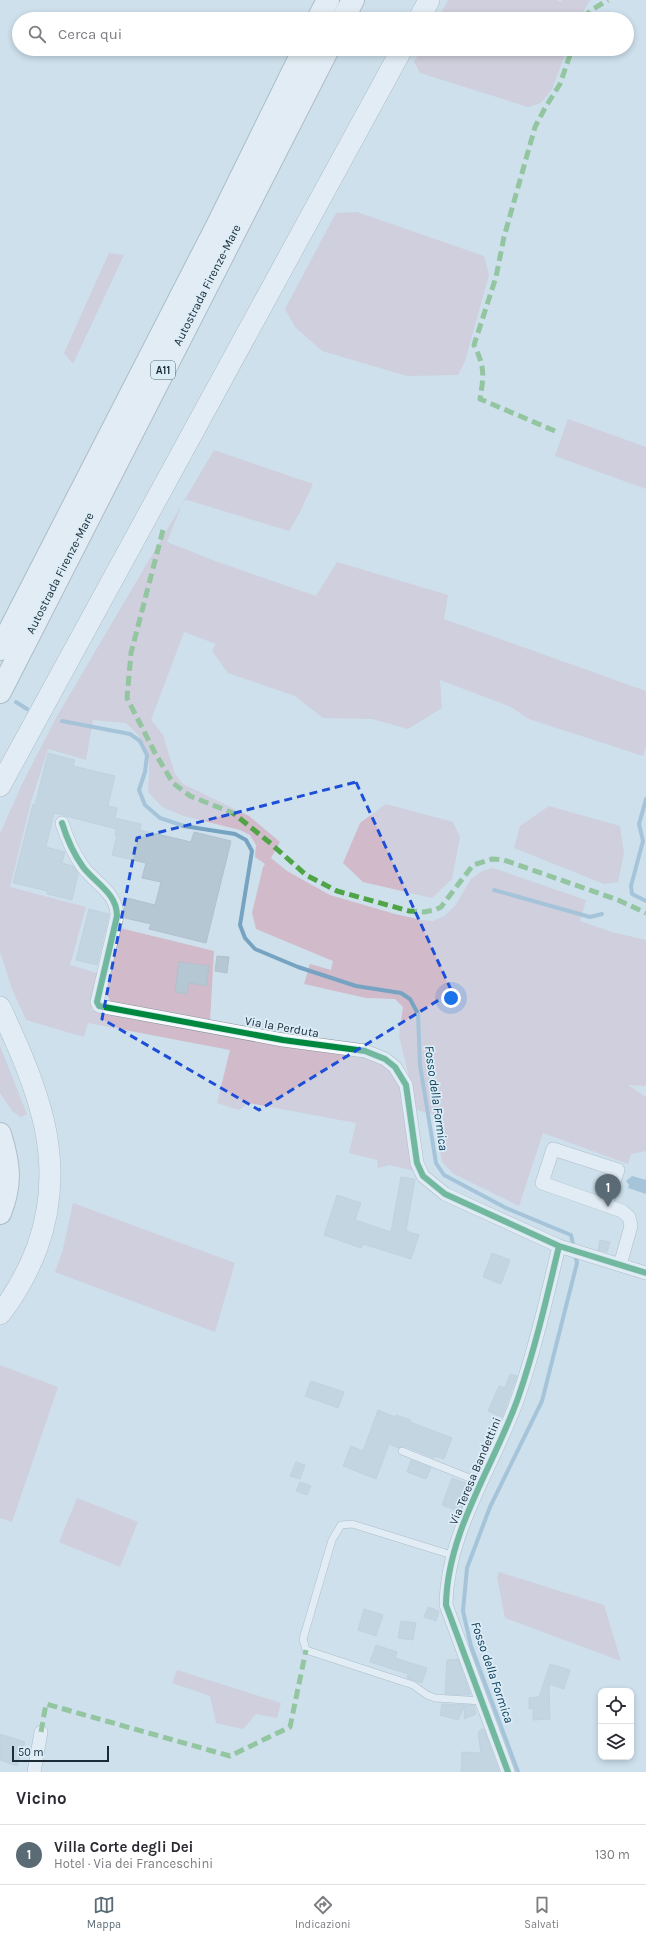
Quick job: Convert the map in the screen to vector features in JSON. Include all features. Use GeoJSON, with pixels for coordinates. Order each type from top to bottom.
{"type":"FeatureCollection","features":[{"type":"Feature","properties":{"kind":"highway"},"geometry":{"type":"LineString","coordinates":[[322,12],[328,0]]}},
{"type":"Feature","properties":{"kind":"highway"},"geometry":{"type":"LineString","coordinates":[[347,12],[353,0]]}},
{"type":"Feature","properties":{"kind":"highway","name":"Autostrada Firenze-Mare"},"geometry":{"type":"LineString","coordinates":[[0,692],[7,657],[301,56]]}},
{"type":"Feature","properties":{"kind":"highway","name":"Autostrada Firenze-Mare"},"geometry":{"type":"LineString","coordinates":[[7,657],[324,56]]}},
{"type":"Feature","properties":{"kind":"highway"},"geometry":{"type":"LineString","coordinates":[[0,697],[7,657]]}},
{"type":"Feature","properties":{"kind":"highway"},"geometry":{"type":"LineString","coordinates":[[0,1134],[8,1160],[8,1189],[0,1212]]}},
{"type":"Feature","properties":{"kind":"main road"},"geometry":{"type":"LineString","coordinates":[[422,12],[429,0]]}},
{"type":"Feature","properties":{"kind":"main road"},"geometry":{"type":"LineString","coordinates":[[0,786],[398,56]]}},
{"type":"Feature","properties":{"kind":"main road"},"geometry":{"type":"LineString","coordinates":[[0,1007],[23,1059],[40,1107],[50,1152],[51,1167],[48,1213],[39,1242],[24,1276],[0,1314]]}},
{"type":"Feature","properties":{"kind":"street","name":"Via la Perduta"},"geometry":{"type":"LineString","coordinates":[[62,823],[73,852],[84,868],[112,897],[117,907],[117,916],[97,1002],[99,1006],[283,1040],[365,1051],[385,1059],[395,1067],[406,1085],[417,1163],[423,1176],[445,1194],[559,1246]]}},
{"type":"Feature","properties":{"kind":"street"},"geometry":{"type":"LineString","coordinates":[[606,1205],[618,1170],[553,1149],[542,1183],[622,1211],[629,1217],[632,1226],[620,1265]]}},
{"type":"Feature","properties":{"kind":"street"},"geometry":{"type":"LineString","coordinates":[[559,1246],[646,1273]]}},
{"type":"Feature","properties":{"kind":"street","name":"Via Teresa Bandettini"},"geometry":{"type":"LineString","coordinates":[[508,1772],[446,1604],[447,1589],[461,1530],[518,1399],[546,1304],[559,1246]]}},
{"type":"Feature","properties":{"kind":"street"},"geometry":{"type":"LineString","coordinates":[[34,1772],[41,1732]]}},
{"type":"Feature","properties":{"kind":"lane"},"geometry":{"type":"LineString","coordinates":[[402,1451],[482,1483]]}},
{"type":"Feature","properties":{"kind":"lane"},"geometry":{"type":"LineString","coordinates":[[454,1556],[352,1524],[341,1525],[332,1540],[303,1639],[304,1645],[306,1650],[413,1685],[427,1695],[435,1698],[482,1701]]}},
{"type":"Feature","properties":{"kind":"highlighted area"},"geometry":{"type":"Polygon","coordinates":[[[356,782],[452,992],[259,1110],[102,1019],[137,838],[356,782]]]}},
{"type":"Feature","properties":{"kind":"shaded area"},"geometry":{"type":"Polygon","coordinates":[[[448,0],[556,0],[561,2],[562,0],[590,0],[583,12],[442,12],[448,0]]]}},
{"type":"Feature","properties":{"kind":"shaded area"},"geometry":{"type":"Polygon","coordinates":[[[417,56],[564,56],[552,89],[541,103],[528,107],[420,73],[414,62],[417,56]]]}},
{"type":"Feature","properties":{"kind":"shaded area"},"geometry":{"type":"Polygon","coordinates":[[[357,212],[484,256],[489,275],[465,361],[458,375],[407,376],[322,351],[296,328],[285,309],[336,213],[357,212]]]}},
{"type":"Feature","properties":{"kind":"shaded area"},"geometry":{"type":"Polygon","coordinates":[[[109,253],[124,255],[73,364],[64,353],[109,253]]]}},
{"type":"Feature","properties":{"kind":"shaded area"},"geometry":{"type":"Polygon","coordinates":[[[568,419],[646,447],[646,489],[555,456],[568,419]]]}},
{"type":"Feature","properties":{"kind":"shaded area"},"geometry":{"type":"Polygon","coordinates":[[[214,450],[313,484],[289,531],[185,499],[214,450]]]}},
{"type":"Feature","properties":{"kind":"shaded area"},"geometry":{"type":"Polygon","coordinates":[[[182,505],[167,542],[215,561],[316,596],[337,562],[448,595],[444,619],[646,691],[646,747],[643,756],[529,719],[511,707],[440,680],[442,708],[408,729],[372,719],[323,718],[295,696],[228,673],[212,651],[216,644],[184,632],[151,720],[163,735],[175,774],[183,784],[249,816],[280,842],[271,858],[287,871],[330,895],[395,914],[433,921],[444,916],[455,906],[471,879],[482,871],[493,868],[586,900],[580,921],[612,932],[646,940],[646,1083],[645,1086],[628,1085],[646,1097],[646,1151],[631,1154],[628,1164],[543,1133],[519,1206],[454,1174],[442,1162],[434,1115],[417,1110],[399,1036],[403,1007],[395,999],[366,998],[304,984],[310,964],[331,970],[333,961],[256,929],[252,913],[265,864],[255,857],[256,845],[250,835],[240,830],[184,816],[162,807],[148,792],[149,762],[145,746],[141,739],[126,723],[93,720],[86,760],[48,749],[31,802],[10,887],[86,907],[70,965],[100,974],[91,1010],[372,1059],[387,1066],[395,1074],[403,1094],[414,1171],[389,1165],[378,1168],[377,1160],[349,1153],[356,1123],[249,1103],[239,1110],[217,1103],[230,1050],[88,1023],[84,1037],[26,1020],[12,989],[0,952],[0,834],[23,782],[57,716],[182,505]]]}},
{"type":"Feature","properties":{"kind":"shaded area"},"geometry":{"type":"Polygon","coordinates":[[[386,804],[453,822],[460,837],[452,879],[432,898],[363,882],[343,863],[360,823],[386,804]]]}},
{"type":"Feature","properties":{"kind":"shaded area"},"geometry":{"type":"Polygon","coordinates":[[[549,806],[620,826],[624,853],[618,882],[604,884],[514,848],[520,826],[549,806]]]}},
{"type":"Feature","properties":{"kind":"shaded area"},"geometry":{"type":"Polygon","coordinates":[[[120,928],[214,951],[210,1021],[116,1005],[110,1001],[106,991],[120,928]]]}},
{"type":"Feature","properties":{"kind":"shaded area"},"geometry":{"type":"Polygon","coordinates":[[[0,1046],[27,1114],[21,1117],[12,1111],[0,1093],[0,1046]]]}},
{"type":"Feature","properties":{"kind":"shaded area"},"geometry":{"type":"Polygon","coordinates":[[[73,1203],[235,1263],[215,1332],[55,1272],[63,1249],[73,1203]]]}},
{"type":"Feature","properties":{"kind":"shaded area"},"geometry":{"type":"Polygon","coordinates":[[[0,1365],[58,1387],[12,1522],[0,1518],[0,1365]]]}},
{"type":"Feature","properties":{"kind":"shaded area"},"geometry":{"type":"Polygon","coordinates":[[[77,1498],[138,1522],[120,1567],[59,1542],[77,1498]]]}},
{"type":"Feature","properties":{"kind":"shaded area"},"geometry":{"type":"Polygon","coordinates":[[[499,1572],[604,1605],[621,1661],[505,1618],[497,1577],[499,1572]]]}},
{"type":"Feature","properties":{"kind":"shaded area"},"geometry":{"type":"Polygon","coordinates":[[[177,1670],[281,1703],[277,1718],[256,1714],[243,1729],[216,1723],[210,1696],[172,1683],[177,1670]]]}},
{"type":"Feature","properties":{"kind":"water"},"geometry":{"type":"Polygon","coordinates":[[[632,1176],[646,1180],[646,1194],[628,1188],[629,1185],[626,1181],[632,1176]]]}},
{"type":"Feature","properties":{"kind":"building"},"geometry":{"type":"Polygon","coordinates":[[[48,753],[75,760],[73,766],[115,776],[108,806],[117,808],[115,818],[141,824],[140,830],[191,842],[194,832],[231,841],[206,943],[149,929],[151,924],[125,918],[124,910],[127,898],[155,905],[161,882],[142,878],[146,863],[112,855],[117,835],[115,835],[116,829],[54,813],[46,847],[65,852],[62,863],[73,866],[78,874],[72,900],[47,894],[47,891],[13,883],[33,804],[35,805],[48,753]]]}},
{"type":"Feature","properties":{"kind":"building"},"geometry":{"type":"Polygon","coordinates":[[[89,909],[109,914],[97,965],[76,960],[89,909]]]}},
{"type":"Feature","properties":{"kind":"building"},"geometry":{"type":"Polygon","coordinates":[[[217,956],[229,957],[227,973],[215,971],[217,956]]]}},
{"type":"Feature","properties":{"kind":"building"},"geometry":{"type":"Polygon","coordinates":[[[179,962],[209,966],[206,986],[189,983],[187,994],[175,992],[179,962]]]}},
{"type":"Feature","properties":{"kind":"building"},"geometry":{"type":"Polygon","coordinates":[[[401,1177],[415,1179],[406,1231],[419,1235],[411,1259],[363,1244],[361,1248],[324,1235],[337,1195],[361,1203],[355,1220],[391,1232],[401,1177]]]}},
{"type":"Feature","properties":{"kind":"building"},"geometry":{"type":"Polygon","coordinates":[[[600,1240],[610,1242],[607,1252],[598,1250],[600,1240]]]}},
{"type":"Feature","properties":{"kind":"building"},"geometry":{"type":"Polygon","coordinates":[[[492,1253],[510,1260],[501,1284],[483,1277],[492,1253]]]}},
{"type":"Feature","properties":{"kind":"building"},"geometry":{"type":"Polygon","coordinates":[[[510,1374],[517,1376],[502,1417],[488,1411],[499,1386],[505,1388],[510,1374]]]}},
{"type":"Feature","properties":{"kind":"building"},"geometry":{"type":"Polygon","coordinates":[[[311,1381],[344,1392],[338,1408],[305,1396],[311,1381]]]}},
{"type":"Feature","properties":{"kind":"building"},"geometry":{"type":"Polygon","coordinates":[[[378,1410],[395,1417],[396,1415],[411,1420],[410,1422],[452,1438],[444,1459],[435,1456],[434,1458],[404,1446],[398,1448],[389,1444],[376,1479],[343,1466],[351,1446],[363,1451],[378,1410]]]}},
{"type":"Feature","properties":{"kind":"building"},"geometry":{"type":"Polygon","coordinates":[[[411,1460],[431,1468],[426,1479],[407,1472],[411,1460]]]}},
{"type":"Feature","properties":{"kind":"building"},"geometry":{"type":"Polygon","coordinates":[[[296,1462],[305,1465],[300,1479],[290,1476],[296,1462]]]}},
{"type":"Feature","properties":{"kind":"building"},"geometry":{"type":"Polygon","coordinates":[[[452,1478],[471,1485],[460,1512],[442,1505],[452,1478]]]}},
{"type":"Feature","properties":{"kind":"building"},"geometry":{"type":"Polygon","coordinates":[[[300,1482],[311,1486],[307,1495],[296,1491],[300,1482]]]}},
{"type":"Feature","properties":{"kind":"building"},"geometry":{"type":"Polygon","coordinates":[[[428,1607],[439,1611],[436,1621],[424,1617],[428,1607]]]}},
{"type":"Feature","properties":{"kind":"building"},"geometry":{"type":"Polygon","coordinates":[[[364,1609],[383,1615],[376,1636],[358,1630],[364,1609]]]}},
{"type":"Feature","properties":{"kind":"building"},"geometry":{"type":"Polygon","coordinates":[[[401,1621],[416,1623],[413,1640],[398,1638],[401,1621]]]}},
{"type":"Feature","properties":{"kind":"building"},"geometry":{"type":"Polygon","coordinates":[[[376,1645],[397,1652],[395,1658],[427,1668],[422,1683],[407,1678],[408,1674],[370,1662],[376,1645]]]}},
{"type":"Feature","properties":{"kind":"building"},"geometry":{"type":"Polygon","coordinates":[[[458,1659],[470,1695],[445,1694],[447,1660],[458,1659]]]}},
{"type":"Feature","properties":{"kind":"building"},"geometry":{"type":"Polygon","coordinates":[[[550,1664],[570,1670],[564,1689],[549,1684],[550,1719],[533,1720],[533,1708],[529,1709],[529,1698],[539,1697],[550,1664]]]}},
{"type":"Feature","properties":{"kind":"building"},"geometry":{"type":"Polygon","coordinates":[[[442,1704],[474,1705],[476,1714],[464,1719],[465,1706],[458,1720],[440,1715],[442,1704]]]}},
{"type":"Feature","properties":{"kind":"building"},"geometry":{"type":"Polygon","coordinates":[[[481,1729],[484,1729],[499,1772],[461,1772],[462,1752],[481,1753],[478,1733],[481,1729]]]}},
{"type":"Feature","properties":{"kind":"building"},"geometry":{"type":"Polygon","coordinates":[[[0,1734],[25,1742],[17,1766],[0,1760],[0,1734]]]}},
{"type":"Feature","properties":{"kind":"waterway","name":"Fosso della Formica"},"geometry":{"type":"LineString","coordinates":[[16,702],[27,709]]}},
{"type":"Feature","properties":{"kind":"waterway","name":"Fosso della Formica"},"geometry":{"type":"LineString","coordinates":[[62,721],[130,734],[140,741],[147,755],[145,772],[139,790],[145,805],[160,818],[184,826],[235,834],[246,840],[252,851],[240,925],[245,938],[255,949],[298,967],[356,986],[401,993],[410,999],[418,1014],[420,1065],[436,1163],[444,1175],[506,1208],[571,1235],[577,1263],[542,1401],[490,1507],[467,1568],[463,1611],[471,1646],[518,1772]]}},
{"type":"Feature","properties":{"kind":"waterway"},"geometry":{"type":"LineString","coordinates":[[646,799],[639,824],[643,841],[631,886],[632,894],[646,901]]}},
{"type":"Feature","properties":{"kind":"waterway"},"geometry":{"type":"LineString","coordinates":[[494,890],[590,917],[602,914]]}},
{"type":"Feature","properties":{"kind":"marked path"},"geometry":{"type":"LineString","coordinates":[[589,12],[608,0]]}},
{"type":"Feature","properties":{"kind":"marked path"},"geometry":{"type":"LineString","coordinates":[[555,431],[480,399],[483,371],[474,345],[496,277],[504,237],[535,127],[560,84],[570,56]]}},
{"type":"Feature","properties":{"kind":"marked path"},"geometry":{"type":"LineString","coordinates":[[163,530],[131,653],[127,698],[155,753],[173,783],[190,796],[233,813],[269,842],[306,875],[337,891],[409,911],[424,912],[441,907],[473,865],[492,859],[504,860],[618,900],[646,913]]}},
{"type":"Feature","properties":{"kind":"marked path"},"geometry":{"type":"LineString","coordinates":[[41,1732],[46,1704],[230,1756],[290,1727],[306,1650]]}},
{"type":"Feature","properties":{"kind":"cycle path"},"geometry":{"type":"LineString","coordinates":[[62,823],[79,862],[109,895],[116,908],[117,916],[97,1002],[99,1006],[283,1040],[365,1051],[385,1059],[395,1067],[406,1085],[417,1163],[423,1176],[445,1194],[559,1246],[646,1273]]}},
{"type":"Feature","properties":{"kind":"cycle path"},"geometry":{"type":"LineString","coordinates":[[508,1772],[446,1605],[448,1578],[454,1551],[473,1499],[518,1398],[535,1342],[559,1246]]}},
{"type":"Feature","properties":{"kind":"place","name":"Villa Corte degli Dei"},"geometry":{"type":"Point","coordinates":[608,1207]}}]}
